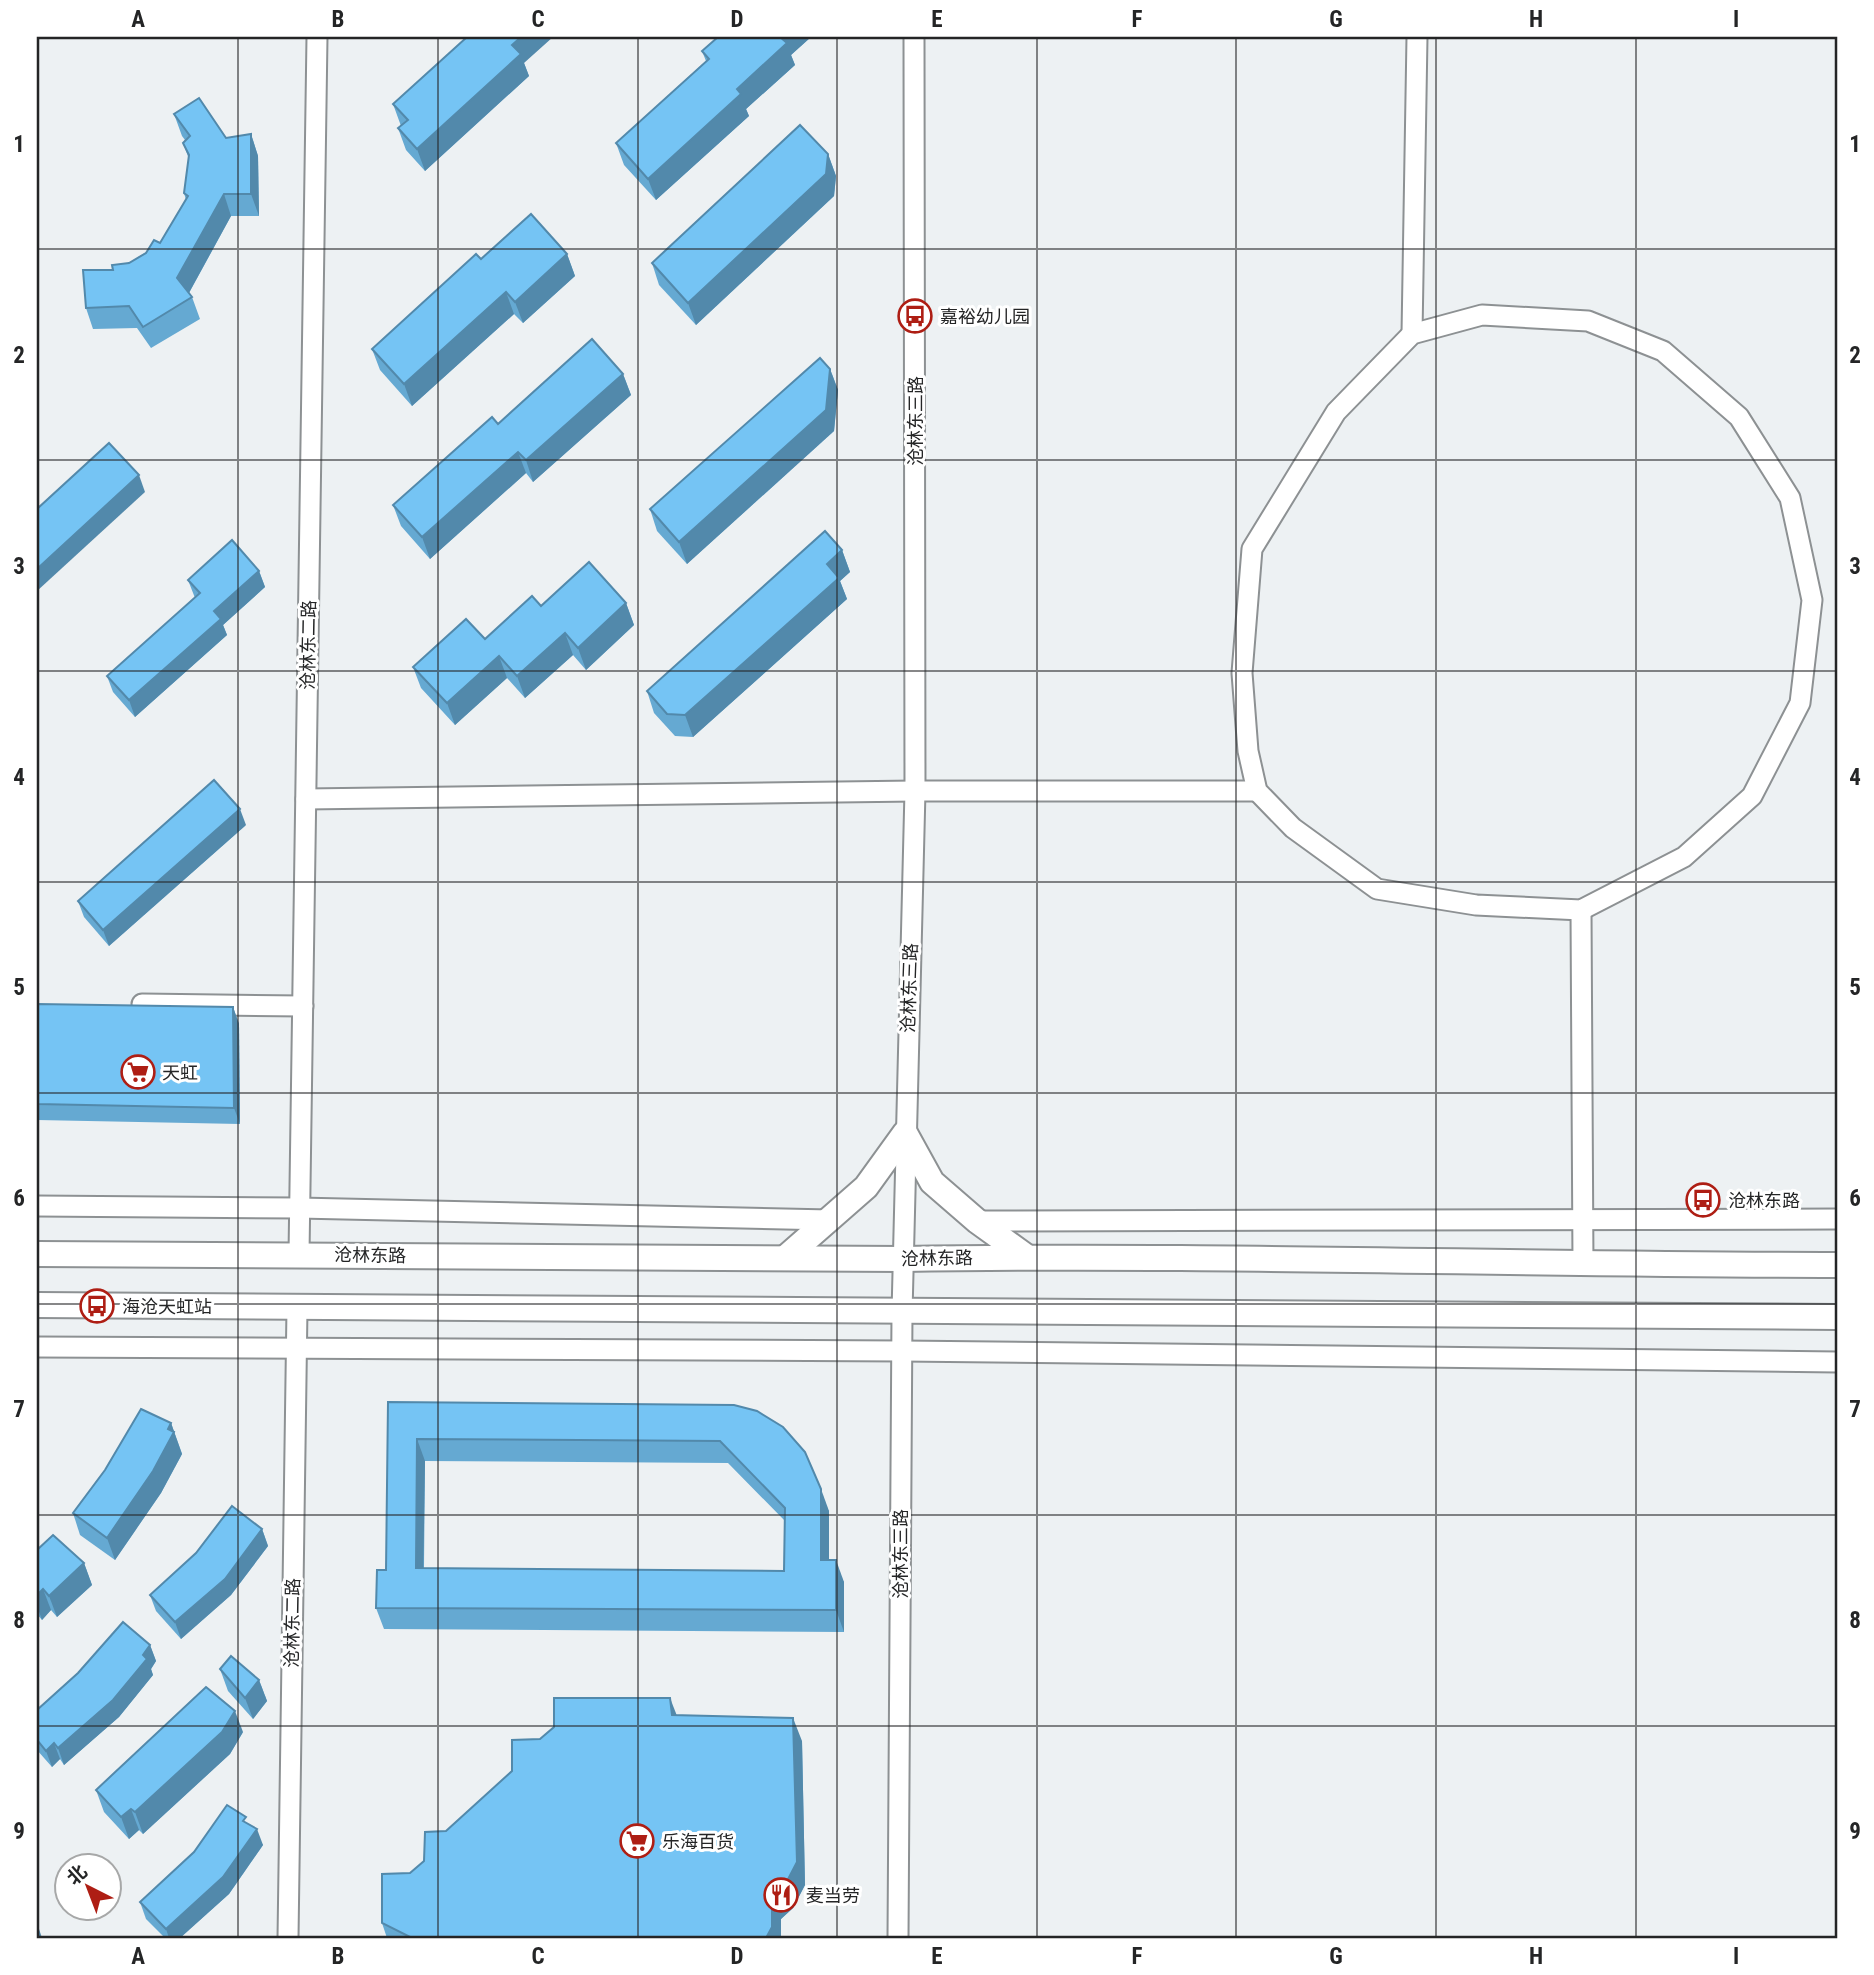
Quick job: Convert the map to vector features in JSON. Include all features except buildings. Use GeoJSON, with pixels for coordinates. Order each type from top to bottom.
{"type":"FeatureCollection","features":[{"type":"Feature","properties":{"kind":"street","name":"沧林东二路"},"geometry":{"type":"LineString","coordinates":[[299,1254],[317,37]]}},
{"type":"Feature","properties":{"kind":"street","name":"沧林东三路"},"geometry":{"type":"LineString","coordinates":[[898,1938],[902,1313],[915,791],[914,37]]}},
{"type":"Feature","properties":{"kind":"street"},"geometry":{"type":"LineString","coordinates":[[1412,334],[1417,37]]}},
{"type":"Feature","properties":{"kind":"street"},"geometry":{"type":"LineString","coordinates":[[1482,315],[1588,321],[1663,351],[1739,417],[1790,498],[1812,600],[1800,703],[1794,715],[1752,796],[1684,858],[1581,910],[1476,905],[1377,889],[1293,828],[1257,791],[1248,751],[1242,673],[1252,548],[1336,412],[1412,334],[1482,315]]}},
{"type":"Feature","properties":{"kind":"street"},"geometry":{"type":"LineString","coordinates":[[306,799],[915,791],[1257,791]]}},
{"type":"Feature","properties":{"kind":"street"},"geometry":{"type":"LineString","coordinates":[[1581,910],[1583,1265]]}},
{"type":"Feature","properties":{"kind":"street"},"geometry":{"type":"LineString","coordinates":[[142,1004],[303,1006]]}},
{"type":"Feature","properties":{"kind":"street"},"geometry":{"type":"LineString","coordinates":[[785,1258],[866,1187],[905,1133],[932,1182],[977,1221],[1027,1257]]}},
{"type":"Feature","properties":{"kind":"street"},"geometry":{"type":"LineString","coordinates":[[37,1206],[299,1208],[830,1220]]}},
{"type":"Feature","properties":{"kind":"street"},"geometry":{"type":"LineString","coordinates":[[977,1221],[1837,1219]]}},
{"type":"Feature","properties":{"kind":"street","name":"沧林东路"},"geometry":{"type":"LineString","coordinates":[[37,1254],[904,1259],[1027,1257],[1583,1265],[1837,1265]]}},
{"type":"Feature","properties":{"kind":"street"},"geometry":{"type":"LineString","coordinates":[[37,1305],[902,1313],[1837,1317]]}},
{"type":"Feature","properties":{"kind":"street","name":"沧林东二路"},"geometry":{"type":"LineString","coordinates":[[288,1938],[297,1308]]}},
{"type":"Feature","properties":{"kind":"street"},"geometry":{"type":"LineString","coordinates":[[37,1347],[902,1352],[1837,1362]]}},
{"type":"Feature","properties":{"kind":"place","name":"嘉裕幼儿园"},"geometry":{"type":"Point","coordinates":[915,316]}},
{"type":"Feature","properties":{"kind":"place","name":"天虹"},"geometry":{"type":"Point","coordinates":[138,1072]}},
{"type":"Feature","properties":{"kind":"place","name":"沧林东路"},"geometry":{"type":"Point","coordinates":[1703,1200]}},
{"type":"Feature","properties":{"kind":"place","name":"海沧天虹站"},"geometry":{"type":"Point","coordinates":[97,1306]}},
{"type":"Feature","properties":{"kind":"place","name":"乐海百货"},"geometry":{"type":"Point","coordinates":[637,1841]}},
{"type":"Feature","properties":{"kind":"place","name":"麦当劳"},"geometry":{"type":"Point","coordinates":[781,1895]}}]}
